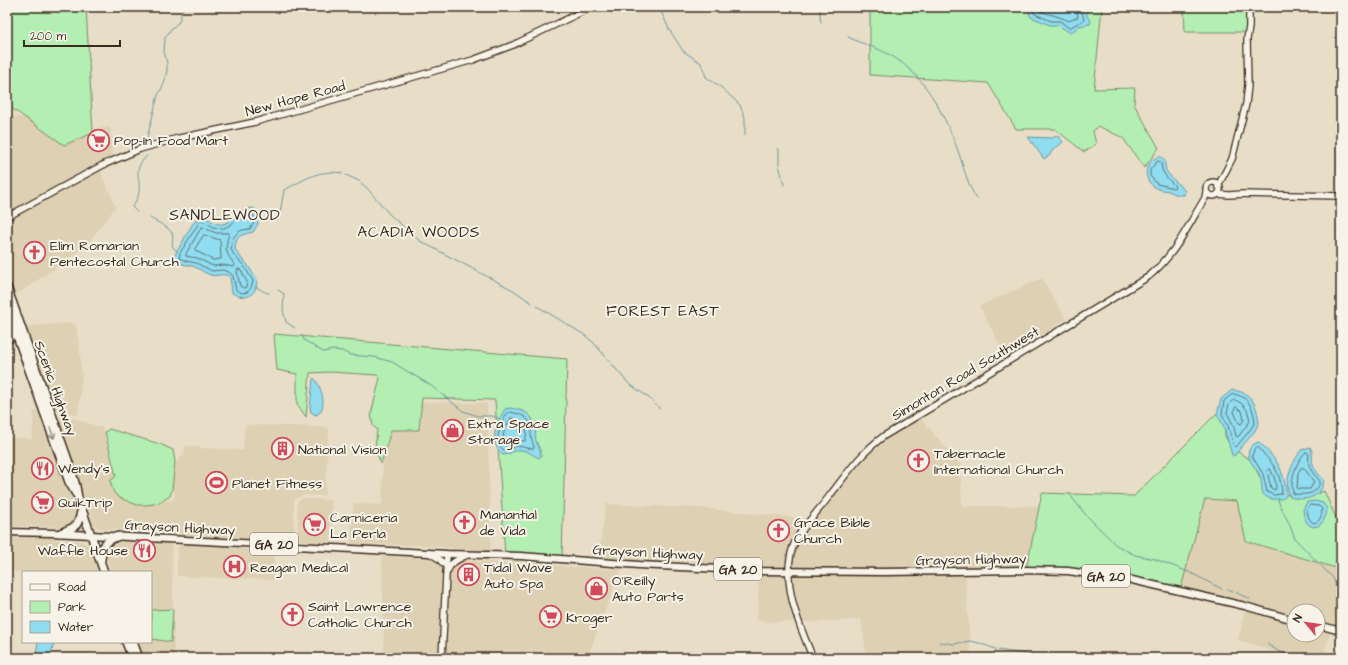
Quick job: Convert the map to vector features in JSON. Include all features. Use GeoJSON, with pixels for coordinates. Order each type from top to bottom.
{"type":"FeatureCollection","features":[{"type":"Feature","properties":{"kind":"highway","name":"Scenic Highway"},"geometry":{"type":"LineString","coordinates":[[7,287],[70,463],[78,498]]}},
{"type":"Feature","properties":{"kind":"highway","name":"Scenic Highway"},"geometry":{"type":"LineString","coordinates":[[7,308],[14,325],[13,334],[9,339],[15,339],[19,342],[68,482],[82,507],[104,571]]}},
{"type":"Feature","properties":{"kind":"highway"},"geometry":{"type":"LineString","coordinates":[[60,533],[77,525],[82,507]]}},
{"type":"Feature","properties":{"kind":"highway"},"geometry":{"type":"LineString","coordinates":[[100,562],[105,544],[108,540],[119,536]]}},
{"type":"Feature","properties":{"kind":"highway"},"geometry":{"type":"LineString","coordinates":[[126,643],[132,658]]}},
{"type":"Feature","properties":{"kind":"highway"},"geometry":{"type":"LineString","coordinates":[[133,643],[138,658]]}},
{"type":"Feature","properties":{"kind":"main road","name":"Grayson Highway"},"geometry":{"type":"LineString","coordinates":[[7,532],[60,533],[447,554],[521,556],[632,564],[789,572],[1068,571],[1132,580],[1245,606],[1286,618]]}},
{"type":"Feature","properties":{"kind":"main road"},"geometry":{"type":"LineString","coordinates":[[1326,627],[1341,631]]}},
{"type":"Feature","properties":{"kind":"street","name":"New Hope Road"},"geometry":{"type":"LineString","coordinates":[[7,217],[103,165],[140,150],[175,139],[255,122],[473,60],[513,45],[592,7]]}},
{"type":"Feature","properties":{"kind":"street","name":"Simonton Road Southwest"},"geometry":{"type":"LineString","coordinates":[[812,658],[794,611],[789,572],[792,552],[800,534],[853,466],[872,446],[896,429],[1148,277],[1174,250],[1216,189],[1222,173],[1232,156],[1246,104],[1248,85],[1247,39],[1249,27],[1249,7]]}},
{"type":"Feature","properties":{"kind":"street","name":"Simonton Road Southwest"},"geometry":{"type":"LineString","coordinates":[[1189,227],[1205,198],[1207,185],[1211,183],[1216,189]]}},
{"type":"Feature","properties":{"kind":"street"},"geometry":{"type":"LineString","coordinates":[[1206,192],[1216,189],[1237,194],[1341,196]]}},
{"type":"Feature","properties":{"kind":"street"},"geometry":{"type":"LineString","coordinates":[[428,552],[438,558],[446,566]]}},
{"type":"Feature","properties":{"kind":"street"},"geometry":{"type":"LineString","coordinates":[[442,658],[447,554]]}},
{"type":"Feature","properties":{"kind":"street"},"geometry":{"type":"LineString","coordinates":[[446,576],[452,563],[469,555]]}},
{"type":"Feature","properties":{"kind":"shaded area"},"geometry":{"type":"Polygon","coordinates":[[[7,115],[92,130],[110,127],[111,158],[65,184],[58,185],[7,213],[7,115]]]}},
{"type":"Feature","properties":{"kind":"shaded area"},"geometry":{"type":"Polygon","coordinates":[[[100,170],[116,207],[84,248],[12,298],[7,282],[7,222],[19,213],[100,170]]]}},
{"type":"Feature","properties":{"kind":"shaded area"},"geometry":{"type":"Polygon","coordinates":[[[1042,278],[1066,319],[1007,358],[979,306],[1042,278]]]}},
{"type":"Feature","properties":{"kind":"shaded area"},"geometry":{"type":"Polygon","coordinates":[[[71,323],[76,325],[82,377],[78,414],[76,415],[53,409],[26,330],[29,326],[71,323]]]}},
{"type":"Feature","properties":{"kind":"shaded area"},"geometry":{"type":"Polygon","coordinates":[[[421,402],[487,403],[491,552],[418,545],[351,544],[353,503],[382,505],[384,428],[421,428],[421,402]]]}},
{"type":"Feature","properties":{"kind":"shaded area"},"geometry":{"type":"Polygon","coordinates":[[[36,410],[39,411],[54,445],[78,517],[78,520],[69,527],[7,526],[7,438],[32,439],[34,412],[36,410]]]}},
{"type":"Feature","properties":{"kind":"shaded area"},"geometry":{"type":"Polygon","coordinates":[[[917,414],[960,464],[962,506],[1039,506],[1026,570],[965,571],[971,658],[867,658],[861,619],[824,622],[763,622],[757,619],[759,580],[755,572],[689,561],[597,563],[606,504],[701,508],[808,519],[871,441],[917,414]]]}},
{"type":"Feature","properties":{"kind":"shaded area"},"geometry":{"type":"Polygon","coordinates":[[[63,415],[103,428],[122,496],[173,501],[175,490],[169,488],[172,467],[184,453],[186,445],[202,448],[243,450],[245,425],[327,427],[329,430],[325,494],[323,496],[303,495],[296,498],[294,501],[294,536],[291,540],[100,529],[92,523],[91,514],[81,491],[66,446],[58,421],[63,415]]]}},
{"type":"Feature","properties":{"kind":"shaded area"},"geometry":{"type":"Polygon","coordinates":[[[303,498],[332,500],[331,543],[301,541],[298,538],[297,503],[303,498]]]}},
{"type":"Feature","properties":{"kind":"shaded area"},"geometry":{"type":"Polygon","coordinates":[[[1205,499],[1237,501],[1246,541],[1339,569],[1341,559],[1341,629],[1332,626],[1323,658],[1296,658],[1238,640],[1247,601],[1181,588],[1205,499]]]}},
{"type":"Feature","properties":{"kind":"shaded area"},"geometry":{"type":"Polygon","coordinates":[[[7,536],[53,537],[59,540],[82,541],[90,547],[98,571],[22,572],[7,571],[7,536]]]}},
{"type":"Feature","properties":{"kind":"shaded area"},"geometry":{"type":"Polygon","coordinates":[[[113,541],[168,543],[172,546],[174,658],[141,658],[134,643],[152,643],[152,571],[111,571],[104,548],[113,541]]]}},
{"type":"Feature","properties":{"kind":"shaded area"},"geometry":{"type":"Polygon","coordinates":[[[183,544],[269,550],[274,549],[274,580],[177,576],[177,552],[178,547],[183,544]]]}},
{"type":"Feature","properties":{"kind":"shaded area"},"geometry":{"type":"Polygon","coordinates":[[[382,556],[610,569],[622,567],[587,658],[384,658],[382,556]]]}},
{"type":"Feature","properties":{"kind":"green space"},"geometry":{"type":"Polygon","coordinates":[[[7,7],[86,7],[93,133],[64,145],[7,105],[7,7]]]}},
{"type":"Feature","properties":{"kind":"green space"},"geometry":{"type":"Polygon","coordinates":[[[870,7],[1102,7],[1094,89],[1135,88],[1134,104],[1159,148],[1144,168],[1123,138],[1098,126],[1093,131],[1096,144],[1084,152],[1055,129],[1016,129],[988,83],[870,75],[870,7]]]}},
{"type":"Feature","properties":{"kind":"green space"},"geometry":{"type":"Polygon","coordinates":[[[1184,7],[1247,7],[1246,32],[1185,32],[1184,7]]]}},
{"type":"Feature","properties":{"kind":"green space"},"geometry":{"type":"Polygon","coordinates":[[[274,334],[567,359],[562,560],[505,555],[495,400],[422,398],[419,430],[391,430],[381,464],[375,449],[377,429],[373,426],[371,414],[380,378],[377,375],[330,372],[310,373],[306,417],[297,404],[297,374],[277,370],[274,334]]]}},
{"type":"Feature","properties":{"kind":"green space"},"geometry":{"type":"Polygon","coordinates":[[[1224,406],[1225,436],[1230,445],[1251,460],[1260,477],[1290,496],[1306,498],[1324,491],[1341,529],[1341,559],[1339,569],[1246,541],[1237,501],[1205,499],[1181,588],[1062,569],[1026,570],[1042,493],[1134,496],[1224,406]]]}},
{"type":"Feature","properties":{"kind":"green space"},"geometry":{"type":"Polygon","coordinates":[[[109,429],[160,444],[173,450],[175,461],[170,496],[159,503],[137,505],[120,498],[114,493],[110,481],[116,476],[105,432],[109,429]]]}},
{"type":"Feature","properties":{"kind":"green space"},"geometry":{"type":"Polygon","coordinates":[[[173,609],[171,642],[152,639],[152,610],[173,609]]]}},
{"type":"Feature","properties":{"kind":"water"},"geometry":{"type":"Polygon","coordinates":[[[1030,7],[1082,7],[1087,11],[1087,16],[1091,21],[1090,24],[1079,26],[1071,33],[1058,25],[1050,25],[1031,17],[1029,13],[1030,7]]]}},
{"type":"Feature","properties":{"kind":"water"},"geometry":{"type":"Polygon","coordinates":[[[1057,136],[1063,142],[1044,159],[1028,137],[1052,138],[1057,136]]]}},
{"type":"Feature","properties":{"kind":"water"},"geometry":{"type":"Polygon","coordinates":[[[1159,156],[1162,157],[1164,161],[1167,172],[1185,191],[1184,195],[1178,195],[1159,189],[1149,182],[1146,174],[1148,165],[1159,156]]]}},
{"type":"Feature","properties":{"kind":"water"},"geometry":{"type":"Polygon","coordinates":[[[252,208],[256,210],[258,224],[253,232],[238,238],[235,249],[257,280],[255,290],[250,296],[242,297],[232,293],[230,277],[209,274],[194,267],[181,264],[174,257],[192,225],[199,216],[222,224],[227,222],[237,213],[252,208]]]}},
{"type":"Feature","properties":{"kind":"water"},"geometry":{"type":"Polygon","coordinates":[[[314,378],[321,391],[323,401],[321,410],[315,415],[311,412],[310,407],[314,378]]]}},
{"type":"Feature","properties":{"kind":"water"},"geometry":{"type":"Polygon","coordinates":[[[1232,390],[1245,394],[1253,401],[1257,411],[1259,423],[1254,432],[1234,456],[1232,455],[1224,427],[1217,414],[1221,399],[1232,390]]]}},
{"type":"Feature","properties":{"kind":"water"},"geometry":{"type":"Polygon","coordinates":[[[510,408],[527,413],[532,419],[534,423],[536,441],[541,454],[539,458],[523,450],[518,450],[503,455],[498,450],[495,439],[496,427],[505,409],[510,408]]]}},
{"type":"Feature","properties":{"kind":"water"},"geometry":{"type":"Polygon","coordinates":[[[1259,442],[1272,456],[1280,468],[1286,489],[1286,496],[1283,498],[1271,499],[1263,494],[1260,476],[1248,454],[1252,446],[1259,442]]]}},
{"type":"Feature","properties":{"kind":"water"},"geometry":{"type":"Polygon","coordinates":[[[1310,447],[1312,451],[1312,462],[1324,480],[1323,486],[1316,495],[1307,499],[1290,497],[1288,491],[1288,479],[1294,461],[1301,450],[1310,447]]]}},
{"type":"Feature","properties":{"kind":"water"},"geometry":{"type":"Polygon","coordinates":[[[1316,501],[1323,503],[1327,509],[1323,522],[1315,527],[1307,523],[1303,510],[1307,502],[1316,501]]]}},
{"type":"Feature","properties":{"kind":"water"},"geometry":{"type":"Polygon","coordinates":[[[38,643],[54,643],[51,655],[46,657],[36,654],[38,643]]]}},
{"type":"Feature","properties":{"kind":"waterway"},"geometry":{"type":"LineString","coordinates":[[146,142],[158,95],[164,84],[167,70],[164,52],[165,38],[171,29],[179,22],[183,7]]}},
{"type":"Feature","properties":{"kind":"waterway"},"geometry":{"type":"LineString","coordinates":[[659,7],[669,29],[683,51],[701,63],[706,77],[722,88],[740,105],[745,118],[745,135]]}},
{"type":"Feature","properties":{"kind":"waterway"},"geometry":{"type":"LineString","coordinates":[[820,7],[821,22]]}},
{"type":"Feature","properties":{"kind":"waterway"},"geometry":{"type":"LineString","coordinates":[[848,37],[890,55],[902,63],[923,84],[946,121],[968,181],[977,199]]}},
{"type":"Feature","properties":{"kind":"waterway"},"geometry":{"type":"LineString","coordinates":[[777,149],[779,149],[779,165],[784,185]]}},
{"type":"Feature","properties":{"kind":"waterway"},"geometry":{"type":"LineString","coordinates":[[137,212],[132,207],[138,196],[138,171],[139,166],[147,156]]}},
{"type":"Feature","properties":{"kind":"waterway"},"geometry":{"type":"LineString","coordinates":[[275,220],[280,213],[284,190],[318,174],[333,172],[342,173]]}},
{"type":"Feature","properties":{"kind":"waterway"},"geometry":{"type":"LineString","coordinates":[[346,175],[359,181],[367,188],[390,215],[420,241],[513,290],[532,303]]}},
{"type":"Feature","properties":{"kind":"waterway"},"geometry":{"type":"LineString","coordinates":[[150,218],[172,233],[172,245],[177,251]]}},
{"type":"Feature","properties":{"kind":"waterway"},"geometry":{"type":"LineString","coordinates":[[256,287],[269,293]]}},
{"type":"Feature","properties":{"kind":"waterway"},"geometry":{"type":"LineString","coordinates":[[278,290],[284,294],[283,310],[286,322],[295,328]]}},
{"type":"Feature","properties":{"kind":"waterway"},"geometry":{"type":"LineString","coordinates":[[537,306],[583,334],[593,342],[628,383],[648,397],[660,409]]}},
{"type":"Feature","properties":{"kind":"waterway"},"geometry":{"type":"LineString","coordinates":[[302,335],[304,340],[323,352],[333,350],[342,351],[350,355],[374,357],[392,362],[430,385],[463,411],[478,416],[493,416],[500,419]]}},
{"type":"Feature","properties":{"kind":"waterway"},"geometry":{"type":"LineString","coordinates":[[1070,495],[1085,514],[1116,545],[1135,555],[1155,559],[1191,573],[1222,589]]}},
{"type":"Feature","properties":{"kind":"waterway"},"geometry":{"type":"LineString","coordinates":[[1278,499],[1295,539],[1333,578],[1341,596]]}},
{"type":"Feature","properties":{"kind":"waterway"},"geometry":{"type":"LineString","coordinates":[[1228,589],[1250,599]]}},
{"type":"Feature","properties":{"kind":"waterway"},"geometry":{"type":"LineString","coordinates":[[939,642],[954,644],[970,641],[998,650],[1032,655],[1041,658]]}},
{"type":"Feature","properties":{"kind":"waterway"},"geometry":{"type":"LineString","coordinates":[[1267,644],[1278,651],[1298,658]]}},
{"type":"Feature","properties":{"kind":"place","name":"Pop-In Food Mart"},"geometry":{"type":"Point","coordinates":[98,140]}},
{"type":"Feature","properties":{"kind":"place","name":"Elim Romarian Pentecostal Church"},"geometry":{"type":"Point","coordinates":[35,253]}},
{"type":"Feature","properties":{"kind":"place","name":"Extra Space Storage"},"geometry":{"type":"Point","coordinates":[452,431]}},
{"type":"Feature","properties":{"kind":"place","name":"National Vision"},"geometry":{"type":"Point","coordinates":[283,449]}},
{"type":"Feature","properties":{"kind":"place","name":"Tabernacle International Church"},"geometry":{"type":"Point","coordinates":[919,461]}},
{"type":"Feature","properties":{"kind":"place","name":"Wendy's"},"geometry":{"type":"Point","coordinates":[43,468]}},
{"type":"Feature","properties":{"kind":"place","name":"Planet Fitness"},"geometry":{"type":"Point","coordinates":[216,483]}},
{"type":"Feature","properties":{"kind":"place","name":"QuikTrip"},"geometry":{"type":"Point","coordinates":[42,502]}},
{"type":"Feature","properties":{"kind":"place","name":"Manantial de Vida"},"geometry":{"type":"Point","coordinates":[464,522]}},
{"type":"Feature","properties":{"kind":"place","name":"Carniceria La Perla"},"geometry":{"type":"Point","coordinates":[314,525]}},
{"type":"Feature","properties":{"kind":"place","name":"Grace Bible Church"},"geometry":{"type":"Point","coordinates":[779,530]}},
{"type":"Feature","properties":{"kind":"place","name":"Waffle House"},"geometry":{"type":"Point","coordinates":[144,550]}},
{"type":"Feature","properties":{"kind":"place","name":"Reagan Medical"},"geometry":{"type":"Point","coordinates":[235,567]}},
{"type":"Feature","properties":{"kind":"place","name":"Tidal Wave Auto Spa"},"geometry":{"type":"Point","coordinates":[468,575]}},
{"type":"Feature","properties":{"kind":"place","name":"O'Reilly Auto Parts"},"geometry":{"type":"Point","coordinates":[597,588]}},
{"type":"Feature","properties":{"kind":"place","name":"Saint Lawrence Catholic Church"},"geometry":{"type":"Point","coordinates":[292,614]}},
{"type":"Feature","properties":{"kind":"place","name":"Kroger"},"geometry":{"type":"Point","coordinates":[550,617]}},
{"type":"Feature","properties":{"kind":"district","name":"SANDLEWOOD"},"geometry":{"type":"Point","coordinates":[225,215]}},
{"type":"Feature","properties":{"kind":"district","name":"ACADIA WOODS"},"geometry":{"type":"Point","coordinates":[419,232]}},
{"type":"Feature","properties":{"kind":"district","name":"FOREST EAST"},"geometry":{"type":"Point","coordinates":[663,311]}}]}
